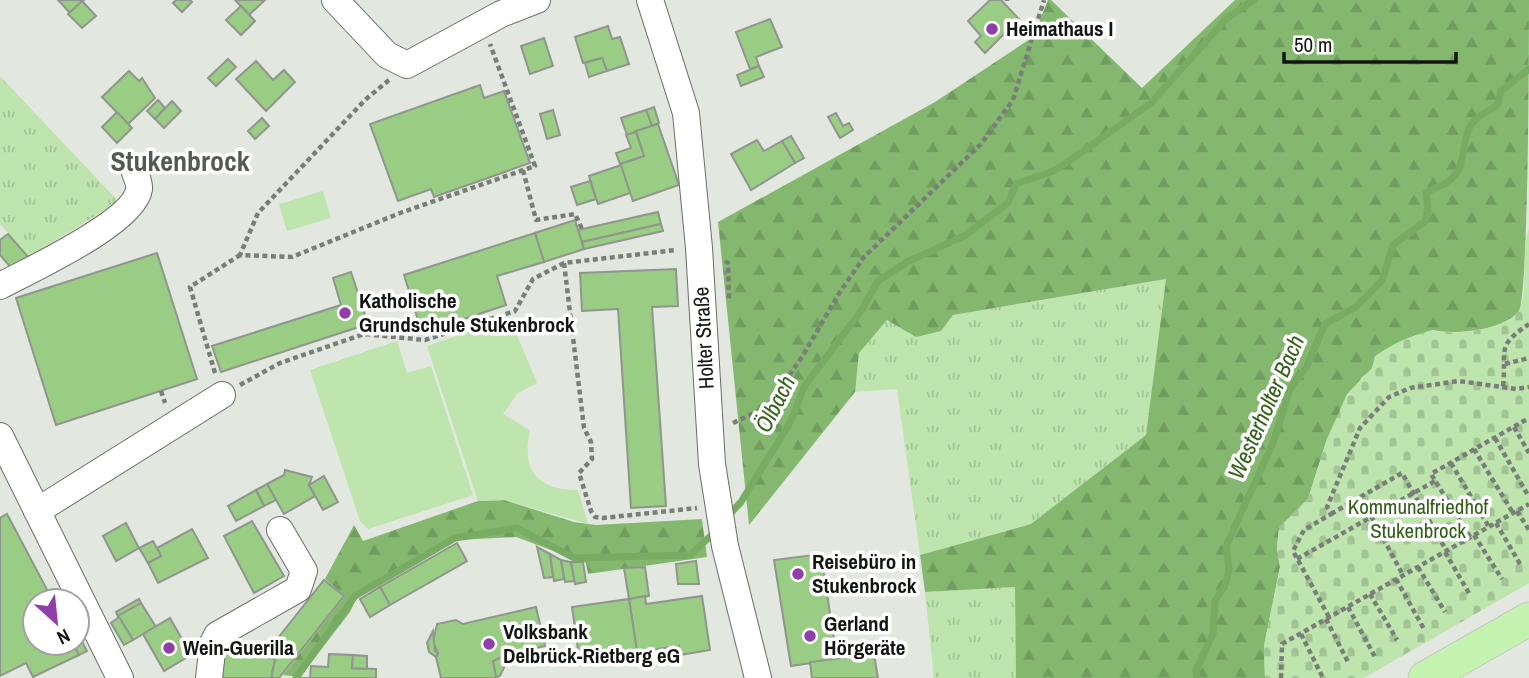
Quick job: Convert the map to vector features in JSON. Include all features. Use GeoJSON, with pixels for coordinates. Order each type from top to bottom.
{"type":"FeatureCollection","features":[{"type":"Feature","properties":{"kind":"main road"},"geometry":{"type":"LineString","coordinates":[[1426,678],[1529,619]]}},
{"type":"Feature","properties":{"kind":"street"},"geometry":{"type":"LineString","coordinates":[[335,0],[387,55],[407,65],[482,24],[537,0]]}},
{"type":"Feature","properties":{"kind":"street","name":"Holter Straße"},"geometry":{"type":"LineString","coordinates":[[650,0],[686,113],[699,248],[710,427],[721,522],[758,678]]}},
{"type":"Feature","properties":{"kind":"street"},"geometry":{"type":"LineString","coordinates":[[0,286],[106,228],[131,208],[139,188],[134,169]]}},
{"type":"Feature","properties":{"kind":"street"},"geometry":{"type":"LineString","coordinates":[[37,512],[222,395]]}},
{"type":"Feature","properties":{"kind":"street"},"geometry":{"type":"LineString","coordinates":[[0,436],[120,678]]}},
{"type":"Feature","properties":{"kind":"street"},"geometry":{"type":"LineString","coordinates":[[209,678],[213,643],[217,635],[298,589],[304,579],[304,571],[280,530]]}},
{"type":"Feature","properties":{"kind":"path"},"geometry":{"type":"LineString","coordinates":[[710,427],[728,426],[766,407],[802,357],[864,257],[981,144],[1013,100],[1044,0]]}},
{"type":"Feature","properties":{"kind":"path"},"geometry":{"type":"LineString","coordinates":[[240,255],[292,257],[400,213],[535,166],[482,24]]}},
{"type":"Feature","properties":{"kind":"path"},"geometry":{"type":"LineString","coordinates":[[407,65],[365,100],[258,213],[240,255],[190,288],[222,395],[280,363],[364,334],[425,340],[515,311],[533,279],[564,263],[699,248]]}},
{"type":"Feature","properties":{"kind":"path"},"geometry":{"type":"LineString","coordinates":[[523,170],[536,220],[575,214],[582,229]]}},
{"type":"Feature","properties":{"kind":"path"},"geometry":{"type":"LineString","coordinates":[[564,263],[584,428],[591,442],[592,459],[579,473],[591,512],[595,517],[721,522]]}},
{"type":"Feature","properties":{"kind":"path"},"geometry":{"type":"LineString","coordinates":[[1503,386],[1503,347],[1508,339],[1529,324]]}},
{"type":"Feature","properties":{"kind":"path"},"geometry":{"type":"LineString","coordinates":[[1505,364],[1529,358]]}},
{"type":"Feature","properties":{"kind":"path"},"geometry":{"type":"LineString","coordinates":[[1331,514],[1327,507],[1360,428],[1390,397],[1421,386],[1459,380],[1529,387]]}},
{"type":"Feature","properties":{"kind":"path"},"geometry":{"type":"LineString","coordinates":[[1502,579],[1431,474],[1529,418]]}},
{"type":"Feature","properties":{"kind":"path"},"geometry":{"type":"LineString","coordinates":[[1514,427],[1529,453]]}},
{"type":"Feature","properties":{"kind":"path"},"geometry":{"type":"LineString","coordinates":[[1495,438],[1529,497]]}},
{"type":"Feature","properties":{"kind":"path"},"geometry":{"type":"LineString","coordinates":[[1474,449],[1529,530]]}},
{"type":"Feature","properties":{"kind":"path"},"geometry":{"type":"LineString","coordinates":[[1451,463],[1489,527]]}},
{"type":"Feature","properties":{"kind":"path"},"geometry":{"type":"LineString","coordinates":[[1349,664],[1293,551],[1304,530],[1402,473],[1470,595]]}},
{"type":"Feature","properties":{"kind":"path"},"geometry":{"type":"LineString","coordinates":[[1297,559],[1435,481]]}},
{"type":"Feature","properties":{"kind":"path"},"geometry":{"type":"LineString","coordinates":[[1280,678],[1282,644],[1529,504]]}},
{"type":"Feature","properties":{"kind":"path"},"geometry":{"type":"LineString","coordinates":[[1371,516],[1403,575]]}},
{"type":"Feature","properties":{"kind":"path"},"geometry":{"type":"LineString","coordinates":[[1496,523],[1521,564]]}},
{"type":"Feature","properties":{"kind":"path"},"geometry":{"type":"LineString","coordinates":[[1418,567],[1445,612]]}},
{"type":"Feature","properties":{"kind":"path"},"geometry":{"type":"LineString","coordinates":[[1396,579],[1424,629]]}},
{"type":"Feature","properties":{"kind":"path"},"geometry":{"type":"LineString","coordinates":[[1370,594],[1397,640]]}},
{"type":"Feature","properties":{"kind":"path"},"geometry":{"type":"LineString","coordinates":[[1348,607],[1375,657]]}},
{"type":"Feature","properties":{"kind":"path"},"geometry":{"type":"LineString","coordinates":[[1301,634],[1323,678]]}},
{"type":"Feature","properties":{"kind":"green space"},"geometry":{"type":"Polygon","coordinates":[[[1048,0],[1142,88],[1235,0],[1529,0],[1527,215],[1519,311],[1502,323],[1478,330],[1432,330],[1362,377],[1327,439],[1308,499],[1279,528],[1277,548],[1280,567],[1264,646],[1265,678],[1016,678],[1015,587],[925,592],[920,555],[1031,524],[1146,435],[1166,279],[953,315],[941,331],[916,337],[887,320],[859,353],[855,392],[749,525],[718,222],[935,102],[1033,37],[1048,0]]]}},
{"type":"Feature","properties":{"kind":"green space"},"geometry":{"type":"Polygon","coordinates":[[[0,76],[119,202],[29,256],[0,224],[0,76]]]}},
{"type":"Feature","properties":{"kind":"green space"},"geometry":{"type":"Polygon","coordinates":[[[323,191],[331,218],[287,231],[279,204],[323,191]]]}},
{"type":"Feature","properties":{"kind":"green space","name":"Kommunalfriedhof Stukenbrock"},"geometry":{"type":"Polygon","coordinates":[[[1529,228],[1529,583],[1364,678],[1265,678],[1264,646],[1280,567],[1277,548],[1279,528],[1308,499],[1327,439],[1347,394],[1372,368],[1375,356],[1400,341],[1429,331],[1454,332],[1486,328],[1514,316],[1523,300],[1525,248],[1529,228]]]}},
{"type":"Feature","properties":{"kind":"green space"},"geometry":{"type":"Polygon","coordinates":[[[1166,279],[1146,435],[1031,524],[920,555],[897,389],[855,392],[859,353],[887,320],[941,331],[953,315],[1166,279]]]}},
{"type":"Feature","properties":{"kind":"green space"},"geometry":{"type":"Polygon","coordinates":[[[511,321],[537,383],[518,393],[503,414],[530,430],[528,456],[535,475],[552,486],[578,490],[588,524],[504,500],[478,501],[427,346],[480,328],[486,335],[511,321]]]}},
{"type":"Feature","properties":{"kind":"green space"},"geometry":{"type":"Polygon","coordinates":[[[397,341],[407,373],[431,366],[473,495],[368,529],[360,521],[310,370],[397,341]]]}},
{"type":"Feature","properties":{"kind":"green space"},"geometry":{"type":"Polygon","coordinates":[[[504,500],[574,522],[596,525],[702,519],[707,557],[588,574],[586,563],[516,537],[458,540],[356,599],[350,612],[300,677],[283,675],[345,596],[325,579],[354,525],[363,541],[478,501],[504,500]]]}},
{"type":"Feature","properties":{"kind":"green space"},"geometry":{"type":"Polygon","coordinates":[[[1015,587],[1016,678],[934,678],[925,592],[1015,587]]]}},
{"type":"Feature","properties":{"kind":"building"},"geometry":{"type":"Polygon","coordinates":[[[58,0],[84,0],[70,13],[58,0]]]}},
{"type":"Feature","properties":{"kind":"building"},"geometry":{"type":"Polygon","coordinates":[[[176,0],[192,2],[182,12],[173,3],[176,0]]]}},
{"type":"Feature","properties":{"kind":"building"},"geometry":{"type":"Polygon","coordinates":[[[235,0],[265,0],[249,15],[235,0]]]}},
{"type":"Feature","properties":{"kind":"building","name":"Heimathaus I"},"geometry":{"type":"Polygon","coordinates":[[[990,0],[1001,0],[1019,19],[985,53],[975,42],[981,36],[968,21],[990,0]]]}},
{"type":"Feature","properties":{"kind":"building"},"geometry":{"type":"Polygon","coordinates":[[[82,1],[96,16],[82,28],[68,14],[82,1]]]}},
{"type":"Feature","properties":{"kind":"building"},"geometry":{"type":"Polygon","coordinates":[[[241,6],[255,21],[241,35],[226,20],[241,6]]]}},
{"type":"Feature","properties":{"kind":"building"},"geometry":{"type":"Polygon","coordinates":[[[770,19],[782,47],[756,57],[759,66],[750,69],[736,32],[770,19]]]}},
{"type":"Feature","properties":{"kind":"building"},"geometry":{"type":"Polygon","coordinates":[[[608,26],[612,39],[620,37],[629,64],[607,71],[602,58],[583,63],[575,37],[608,26]]]}},
{"type":"Feature","properties":{"kind":"building"},"geometry":{"type":"Polygon","coordinates":[[[544,38],[553,66],[530,74],[521,46],[544,38]]]}},
{"type":"Feature","properties":{"kind":"building"},"geometry":{"type":"Polygon","coordinates":[[[602,58],[607,71],[589,77],[585,63],[602,58]]]}},
{"type":"Feature","properties":{"kind":"building"},"geometry":{"type":"Polygon","coordinates":[[[228,59],[236,67],[216,86],[208,78],[228,59]]]}},
{"type":"Feature","properties":{"kind":"building"},"geometry":{"type":"Polygon","coordinates":[[[256,61],[273,80],[284,70],[295,82],[266,111],[236,79],[256,61]]]}},
{"type":"Feature","properties":{"kind":"building"},"geometry":{"type":"Polygon","coordinates":[[[759,66],[764,77],[741,86],[737,75],[759,66]]]}},
{"type":"Feature","properties":{"kind":"building"},"geometry":{"type":"Polygon","coordinates":[[[129,71],[139,81],[142,78],[155,98],[128,124],[102,97],[129,71]]]}},
{"type":"Feature","properties":{"kind":"building"},"geometry":{"type":"Polygon","coordinates":[[[480,85],[484,98],[504,91],[530,163],[434,197],[431,189],[398,201],[370,124],[480,85]]]}},
{"type":"Feature","properties":{"kind":"building"},"geometry":{"type":"Polygon","coordinates":[[[158,100],[165,108],[155,119],[147,111],[158,100]]]}},
{"type":"Feature","properties":{"kind":"building"},"geometry":{"type":"Polygon","coordinates":[[[172,101],[181,111],[164,128],[155,119],[172,101]]]}},
{"type":"Feature","properties":{"kind":"building"},"geometry":{"type":"Polygon","coordinates":[[[654,107],[659,123],[652,126],[646,110],[654,107]]]}},
{"type":"Feature","properties":{"kind":"building"},"geometry":{"type":"Polygon","coordinates":[[[553,110],[560,135],[547,139],[540,114],[553,110]]]}},
{"type":"Feature","properties":{"kind":"building"},"geometry":{"type":"Polygon","coordinates":[[[646,110],[652,126],[627,135],[621,118],[646,110]]]}},
{"type":"Feature","properties":{"kind":"building"},"geometry":{"type":"Polygon","coordinates":[[[117,112],[132,128],[117,143],[102,127],[117,112]]]}},
{"type":"Feature","properties":{"kind":"building"},"geometry":{"type":"Polygon","coordinates":[[[836,113],[843,126],[849,123],[853,130],[840,138],[828,117],[836,113]]]}},
{"type":"Feature","properties":{"kind":"building"},"geometry":{"type":"Polygon","coordinates":[[[262,118],[269,126],[255,139],[248,131],[262,118]]]}},
{"type":"Feature","properties":{"kind":"building"},"geometry":{"type":"Polygon","coordinates":[[[658,124],[679,185],[633,201],[620,164],[644,156],[636,131],[658,124]]]}},
{"type":"Feature","properties":{"kind":"building"},"geometry":{"type":"Polygon","coordinates":[[[636,132],[644,156],[620,164],[616,153],[631,148],[626,135],[636,132]]]}},
{"type":"Feature","properties":{"kind":"building"},"geometry":{"type":"Polygon","coordinates":[[[791,136],[804,158],[795,163],[782,141],[791,136]]]}},
{"type":"Feature","properties":{"kind":"building"},"geometry":{"type":"Polygon","coordinates":[[[757,140],[764,151],[782,141],[795,163],[751,190],[731,154],[757,140]]]}},
{"type":"Feature","properties":{"kind":"building"},"geometry":{"type":"Polygon","coordinates":[[[621,165],[630,193],[598,204],[589,176],[621,165]]]}},
{"type":"Feature","properties":{"kind":"building"},"geometry":{"type":"Polygon","coordinates":[[[590,181],[596,199],[577,205],[571,187],[590,181]]]}},
{"type":"Feature","properties":{"kind":"building"},"geometry":{"type":"Polygon","coordinates":[[[658,212],[661,224],[582,242],[578,230],[658,212]]]}},
{"type":"Feature","properties":{"kind":"building"},"geometry":{"type":"Polygon","coordinates":[[[575,220],[584,249],[544,262],[535,233],[575,220]]]}},
{"type":"Feature","properties":{"kind":"building"},"geometry":{"type":"Polygon","coordinates":[[[661,224],[663,231],[584,249],[582,242],[661,224]]]}},
{"type":"Feature","properties":{"kind":"building"},"geometry":{"type":"Polygon","coordinates":[[[535,233],[544,262],[497,276],[506,305],[422,333],[404,275],[535,233]]]}},
{"type":"Feature","properties":{"kind":"building"},"geometry":{"type":"Polygon","coordinates":[[[8,234],[30,259],[12,269],[0,255],[0,240],[8,234]]]}},
{"type":"Feature","properties":{"kind":"building"},"geometry":{"type":"Polygon","coordinates":[[[157,253],[197,379],[56,425],[16,298],[157,253]]]}},
{"type":"Feature","properties":{"kind":"building"},"geometry":{"type":"Polygon","coordinates":[[[676,269],[678,306],[652,307],[666,506],[631,508],[618,309],[582,311],[580,273],[676,269]]]}},
{"type":"Feature","properties":{"kind":"building"},"geometry":{"type":"Polygon","coordinates":[[[351,272],[368,324],[221,372],[212,346],[341,305],[333,278],[351,272]]]}},
{"type":"Feature","properties":{"kind":"building"},"geometry":{"type":"Polygon","coordinates":[[[285,470],[312,477],[309,485],[315,496],[284,514],[267,484],[284,475],[285,470]]]}},
{"type":"Feature","properties":{"kind":"building"},"geometry":{"type":"Polygon","coordinates":[[[324,476],[338,502],[323,510],[309,485],[324,476]]]}},
{"type":"Feature","properties":{"kind":"building"},"geometry":{"type":"Polygon","coordinates":[[[267,484],[276,500],[264,506],[256,490],[267,484]]]}},
{"type":"Feature","properties":{"kind":"building"},"geometry":{"type":"Polygon","coordinates":[[[256,490],[264,506],[236,521],[228,506],[256,490]]]}},
{"type":"Feature","properties":{"kind":"building"},"geometry":{"type":"Polygon","coordinates":[[[7,514],[46,587],[21,587],[21,657],[75,657],[33,677],[26,663],[0,676],[0,518],[7,514]]]}},
{"type":"Feature","properties":{"kind":"building"},"geometry":{"type":"Polygon","coordinates":[[[252,521],[284,576],[254,593],[224,536],[252,521]]]}},
{"type":"Feature","properties":{"kind":"building"},"geometry":{"type":"Polygon","coordinates":[[[126,523],[139,548],[116,561],[103,536],[126,523]]]}},
{"type":"Feature","properties":{"kind":"building"},"geometry":{"type":"Polygon","coordinates":[[[192,529],[208,558],[158,583],[148,563],[161,556],[157,548],[192,529]]]}},
{"type":"Feature","properties":{"kind":"building"},"geometry":{"type":"Polygon","coordinates":[[[153,541],[161,556],[148,563],[139,548],[153,541]]]}},
{"type":"Feature","properties":{"kind":"building"},"geometry":{"type":"Polygon","coordinates":[[[457,543],[467,561],[390,605],[380,587],[457,543]]]}},
{"type":"Feature","properties":{"kind":"building"},"geometry":{"type":"Polygon","coordinates":[[[537,547],[550,554],[553,577],[544,578],[537,547]]]}},
{"type":"Feature","properties":{"kind":"building"},"geometry":{"type":"Polygon","coordinates":[[[550,554],[561,560],[564,579],[554,581],[550,554]]]}},
{"type":"Feature","properties":{"kind":"building"},"geometry":{"type":"Polygon","coordinates":[[[821,554],[837,659],[791,666],[774,560],[821,554]]]}},
{"type":"Feature","properties":{"kind":"building"},"geometry":{"type":"Polygon","coordinates":[[[561,560],[571,562],[575,581],[565,582],[561,560]]]}},
{"type":"Feature","properties":{"kind":"building"},"geometry":{"type":"Polygon","coordinates":[[[696,561],[699,584],[678,584],[676,564],[696,561]]]}},
{"type":"Feature","properties":{"kind":"building"},"geometry":{"type":"Polygon","coordinates":[[[571,562],[583,562],[586,582],[575,584],[571,562]]]}},
{"type":"Feature","properties":{"kind":"building"},"geometry":{"type":"Polygon","coordinates":[[[645,567],[649,596],[629,599],[624,568],[645,567]]]}},
{"type":"Feature","properties":{"kind":"building"},"geometry":{"type":"Polygon","coordinates":[[[324,580],[344,596],[279,678],[271,678],[275,659],[263,657],[324,580]]]}},
{"type":"Feature","properties":{"kind":"building"},"geometry":{"type":"Polygon","coordinates":[[[380,587],[390,605],[370,617],[360,599],[380,587]]]}},
{"type":"Feature","properties":{"kind":"building"},"geometry":{"type":"Polygon","coordinates":[[[645,596],[646,604],[702,596],[710,650],[680,655],[679,646],[637,652],[629,599],[645,596]]]}},
{"type":"Feature","properties":{"kind":"building"},"geometry":{"type":"Polygon","coordinates":[[[139,599],[141,603],[118,616],[116,612],[139,599]]]}},
{"type":"Feature","properties":{"kind":"building"},"geometry":{"type":"Polygon","coordinates":[[[629,599],[637,652],[593,658],[592,648],[578,650],[572,607],[629,599]]]}},
{"type":"Feature","properties":{"kind":"building"},"geometry":{"type":"Polygon","coordinates":[[[141,603],[156,627],[133,640],[118,616],[141,603]]]}},
{"type":"Feature","properties":{"kind":"building","name":"Volksbank Delbrück-Rietberg eG"},"geometry":{"type":"Polygon","coordinates":[[[536,607],[545,646],[502,656],[502,659],[493,661],[497,678],[441,678],[436,657],[438,653],[433,642],[437,624],[456,620],[463,624],[536,607]]]}},
{"type":"Feature","properties":{"kind":"building"},"geometry":{"type":"Polygon","coordinates":[[[119,617],[133,640],[124,645],[111,623],[119,617]]]}},
{"type":"Feature","properties":{"kind":"building"},"geometry":{"type":"Polygon","coordinates":[[[170,618],[191,655],[164,671],[143,634],[170,618]]]}},
{"type":"Feature","properties":{"kind":"building"},"geometry":{"type":"Polygon","coordinates":[[[433,631],[435,651],[438,653],[436,657],[429,652],[427,643],[433,631]]]}},
{"type":"Feature","properties":{"kind":"building"},"geometry":{"type":"Polygon","coordinates":[[[224,648],[275,659],[271,678],[215,678],[224,648]]]}},
{"type":"Feature","properties":{"kind":"building"},"geometry":{"type":"Polygon","coordinates":[[[511,653],[500,676],[496,677],[493,661],[511,653]]]}},
{"type":"Feature","properties":{"kind":"building"},"geometry":{"type":"Polygon","coordinates":[[[329,654],[353,655],[352,668],[376,669],[376,678],[310,678],[311,666],[328,667],[329,654]]]}},
{"type":"Feature","properties":{"kind":"building"},"geometry":{"type":"Polygon","coordinates":[[[874,654],[878,678],[812,678],[810,662],[874,654]]]}},
{"type":"Feature","properties":{"kind":"building"},"geometry":{"type":"Polygon","coordinates":[[[353,655],[367,656],[367,669],[352,668],[353,655]]]}},
{"type":"Feature","properties":{"kind":"waterway","name":"Ölbach"},"geometry":{"type":"LineString","coordinates":[[728,516],[741,502],[791,421],[804,387],[861,311],[878,281],[907,262],[964,236],[1008,203],[1016,184],[1056,170],[1150,104],[1226,19],[1254,0]]}},
{"type":"Feature","properties":{"kind":"waterway","name":"Westerholter Bach"},"geometry":{"type":"LineString","coordinates":[[1197,678],[1196,670],[1213,634],[1215,601],[1225,585],[1229,570],[1226,546],[1273,443],[1290,389],[1306,368],[1325,324],[1356,307],[1382,281],[1393,245],[1425,221],[1428,211],[1426,193],[1448,182],[1456,174],[1470,127],[1477,118],[1498,104],[1501,91],[1529,69]]}},
{"type":"Feature","properties":{"kind":"waterway","name":"Ölbach"},"geometry":{"type":"LineString","coordinates":[[296,678],[355,596],[455,538],[517,528],[574,558],[690,555],[716,531]]}},
{"type":"Feature","properties":{"kind":"place","name":"Heimathaus I"},"geometry":{"type":"Point","coordinates":[992,29]}},
{"type":"Feature","properties":{"kind":"place","name":"Katholische Grundschule Stukenbrock"},"geometry":{"type":"Point","coordinates":[345,313]}},
{"type":"Feature","properties":{"kind":"place","name":"Reisebüro in Stukenbrock"},"geometry":{"type":"Point","coordinates":[798,574]}},
{"type":"Feature","properties":{"kind":"place","name":"Gerland Hörgeräte"},"geometry":{"type":"Point","coordinates":[810,636]}},
{"type":"Feature","properties":{"kind":"place","name":"Volksbank Delbrück-Rietberg eG"},"geometry":{"type":"Point","coordinates":[489,644]}},
{"type":"Feature","properties":{"kind":"place","name":"Wein-Guerilla"},"geometry":{"type":"Point","coordinates":[169,648]}},
{"type":"Feature","properties":{"kind":"district","name":"Stukenbrock"},"geometry":{"type":"Point","coordinates":[180,161]}}]}
